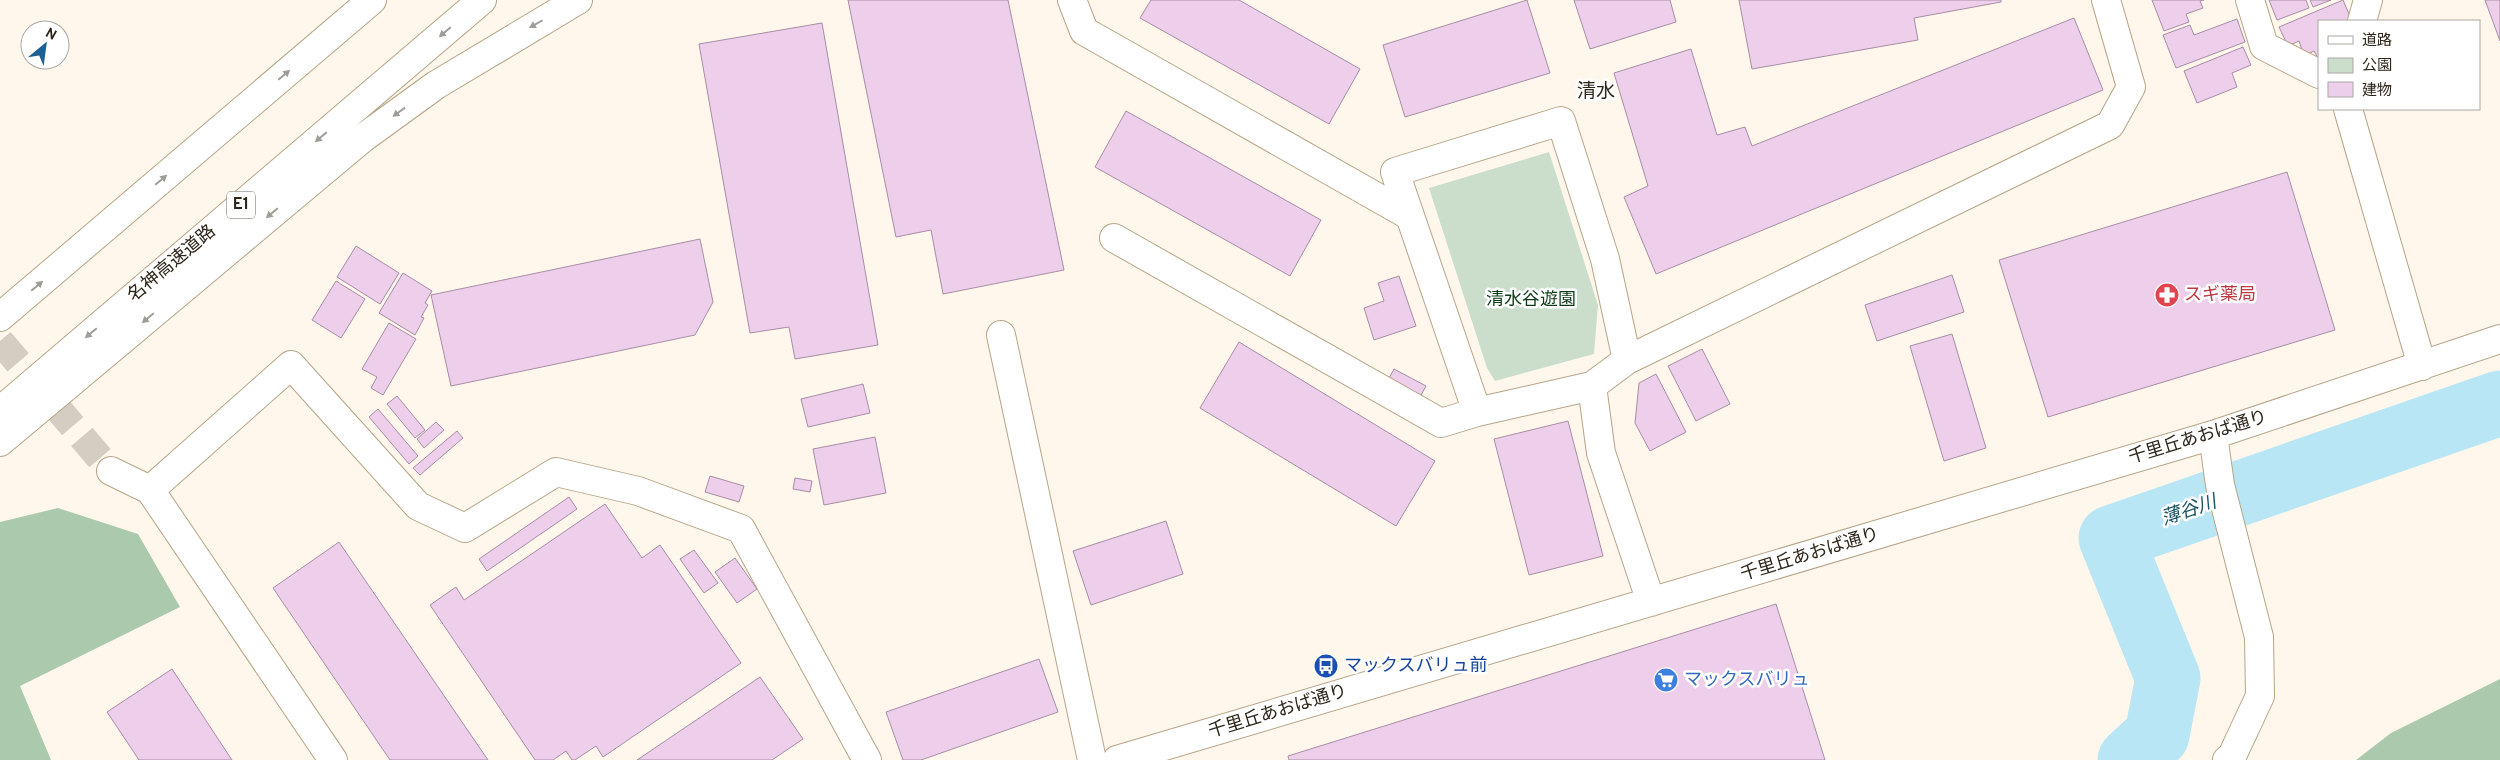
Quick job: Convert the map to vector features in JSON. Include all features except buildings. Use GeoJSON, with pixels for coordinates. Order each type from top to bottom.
{"type":"FeatureCollection","features":[{"type":"Feature","properties":{"kind":"main road"},"geometry":{"type":"LineString","coordinates":[[0,317],[372,0]]}},
{"type":"Feature","properties":{"kind":"main road","name":"名神高速道路"},"geometry":{"type":"LineString","coordinates":[[0,411],[482,0]]}},
{"type":"Feature","properties":{"kind":"main road"},"geometry":{"type":"LineString","coordinates":[[0,442],[363,138],[436,85],[578,0]]}},
{"type":"Feature","properties":{"kind":"main road"},"geometry":{"type":"LineString","coordinates":[[1072,0],[1084,31],[1410,216]]}},
{"type":"Feature","properties":{"kind":"main road"},"geometry":{"type":"LineString","coordinates":[[1114,238],[1441,422],[1592,386],[1627,360],[2110,125],[2131,87],[2106,0]]}},
{"type":"Feature","properties":{"kind":"main road"},"geometry":{"type":"LineString","coordinates":[[2250,0],[2264,46],[2318,73]]}},
{"type":"Feature","properties":{"kind":"main road"},"geometry":{"type":"LineString","coordinates":[[2362,20],[2368,0]]}},
{"type":"Feature","properties":{"kind":"main road"},"geometry":{"type":"LineString","coordinates":[[2348,110],[2422,366]]}},
{"type":"Feature","properties":{"kind":"main road"},"geometry":{"type":"LineString","coordinates":[[1477,412],[1395,172],[1561,121],[1605,259],[1627,360]]}},
{"type":"Feature","properties":{"kind":"main road"},"geometry":{"type":"LineString","coordinates":[[1001,335],[1092,760]]}},
{"type":"Feature","properties":{"kind":"main road","name":"千里丘あおば通り"},"geometry":{"type":"LineString","coordinates":[[1117,760],[2213,435],[2500,339]]}},
{"type":"Feature","properties":{"kind":"main road"},"geometry":{"type":"LineString","coordinates":[[150,490],[291,365],[418,506],[465,528],[556,472],[638,491],[742,529],[867,760]]}},
{"type":"Feature","properties":{"kind":"main road"},"geometry":{"type":"LineString","coordinates":[[1592,386],[1601,453],[1651,602]]}},
{"type":"Feature","properties":{"kind":"main road"},"geometry":{"type":"LineString","coordinates":[[2213,435],[2220,485],[2259,637],[2260,696],[2232,756],[2227,760]]}},
{"type":"Feature","properties":{"kind":"main road"},"geometry":{"type":"LineString","coordinates":[[111,470],[150,490],[332,760]]}},
{"type":"Feature","properties":{"kind":"green space","name":"清水谷遊園"},"geometry":{"type":"Polygon","coordinates":[[[1549,152],[1598,305],[1594,354],[1495,381],[1487,368],[1429,188],[1549,152]]]}},
{"type":"Feature","properties":{"kind":"green space"},"geometry":{"type":"Polygon","coordinates":[[[58,508],[138,534],[180,607],[20,686],[51,760],[0,760],[0,522],[58,508]]]}},
{"type":"Feature","properties":{"kind":"green space"},"geometry":{"type":"Polygon","coordinates":[[[2500,679],[2500,760],[2356,760],[2391,733],[2500,679]]]}},
{"type":"Feature","properties":{"kind":"waterway","name":"薄谷川"},"geometry":{"type":"LineString","coordinates":[[2130,760],[2157,735],[2168,678],[2111,538],[2500,403]]}},
{"type":"Feature","properties":{"kind":"tunnel"},"geometry":{"type":"LineString","coordinates":[[0,341],[111,471]]}},
{"type":"Feature","properties":{"kind":"place","name":"スギ薬局"},"geometry":{"type":"Point","coordinates":[2167,295]}},
{"type":"Feature","properties":{"kind":"place","name":"マックスバリュ前"},"geometry":{"type":"Point","coordinates":[1326,666]}},
{"type":"Feature","properties":{"kind":"place","name":"マックスバリュ"},"geometry":{"type":"Point","coordinates":[1666,680]}},
{"type":"Feature","properties":{"kind":"district","name":"清水"},"geometry":{"type":"Point","coordinates":[1596,92]}}]}
